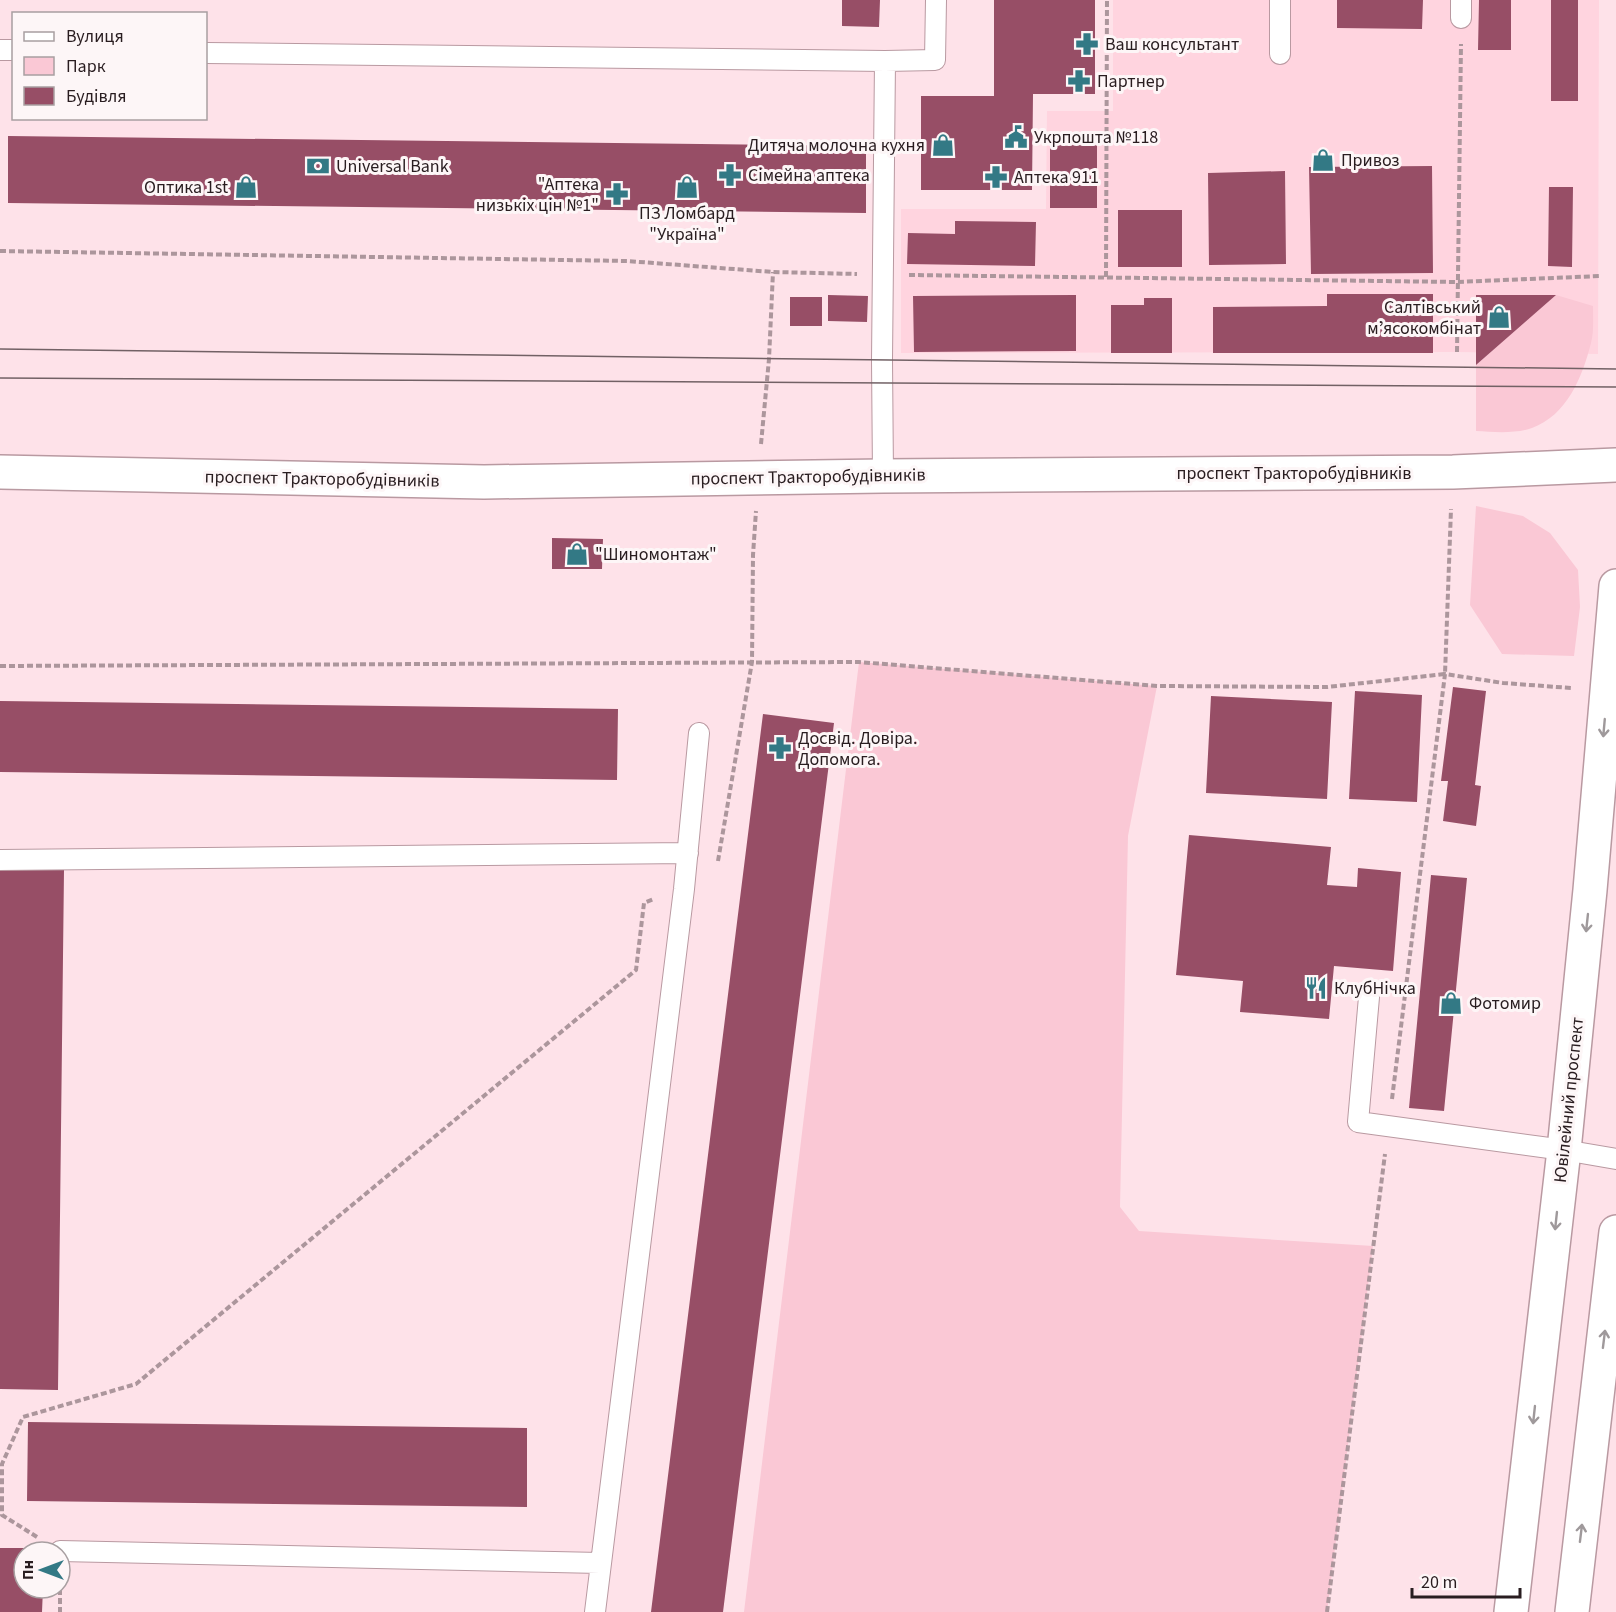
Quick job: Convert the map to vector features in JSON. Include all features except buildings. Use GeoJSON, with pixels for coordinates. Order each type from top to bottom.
{"type":"FeatureCollection","features":[{"type":"Feature","properties":{"kind":"main road","name":"проспект Тракторобудівників"},"geometry":{"type":"LineString","coordinates":[[0,472],[484,482],[883,476],[1453,472],[1616,465]]}},
{"type":"Feature","properties":{"kind":"main road","name":"Ювілейний проспект"},"geometry":{"type":"LineString","coordinates":[[1512,1612],[1564,1150],[1590,890],[1616,586]]}},
{"type":"Feature","properties":{"kind":"main road"},"geometry":{"type":"LineString","coordinates":[[1572,1612],[1616,1232]]}},
{"type":"Feature","properties":{"kind":"lane"},"geometry":{"type":"LineString","coordinates":[[207,52],[935,60],[936,0]]}},
{"type":"Feature","properties":{"kind":"lane"},"geometry":{"type":"LineString","coordinates":[[1280,0],[1280,54]]}},
{"type":"Feature","properties":{"kind":"lane"},"geometry":{"type":"LineString","coordinates":[[883,476],[885,61]]}},
{"type":"Feature","properties":{"kind":"lane"},"geometry":{"type":"LineString","coordinates":[[595,1612],[684,889],[699,733]]}},
{"type":"Feature","properties":{"kind":"lane"},"geometry":{"type":"LineString","coordinates":[[0,860],[688,853]]}},
{"type":"Feature","properties":{"kind":"lane"},"geometry":{"type":"LineString","coordinates":[[1369,997],[1358,1122],[1616,1159]]}},
{"type":"Feature","properties":{"kind":"lane"},"geometry":{"type":"LineString","coordinates":[[72,1551],[600,1563]]}},
{"type":"Feature","properties":{"kind":"path"},"geometry":{"type":"LineString","coordinates":[[1106,277],[1107,0]]}},
{"type":"Feature","properties":{"kind":"path"},"geometry":{"type":"LineString","coordinates":[[1458,352],[1461,9]]}},
{"type":"Feature","properties":{"kind":"path"},"geometry":{"type":"LineString","coordinates":[[0,251],[627,261],[773,272],[883,275],[1458,282],[1599,276]]}},
{"type":"Feature","properties":{"kind":"path"},"geometry":{"type":"LineString","coordinates":[[1445,674],[1451,509]]}},
{"type":"Feature","properties":{"kind":"path"},"geometry":{"type":"LineString","coordinates":[[42,1540],[2,1515],[2,1464],[23,1417],[136,1384],[636,970],[644,903],[715,879],[752,662]]}},
{"type":"Feature","properties":{"kind":"path"},"geometry":{"type":"LineString","coordinates":[[0,666],[859,662],[1157,686],[1327,687],[1445,674],[1503,683],[1570,688],[1572,677]]}},
{"type":"Feature","properties":{"kind":"shaded area","name":"Привоз"},"geometry":{"type":"Polygon","coordinates":[[[1113,0],[1599,0],[1598,354],[901,353],[901,209],[1046,209],[1047,111],[1113,111],[1113,0]]]}},
{"type":"Feature","properties":{"kind":"green space"},"geometry":{"type":"Polygon","coordinates":[[[1556,295],[1593,306],[1591,343],[1578,382],[1571,394],[1555,414],[1532,428],[1511,432],[1476,431],[1476,365],[1556,295]]]}},
{"type":"Feature","properties":{"kind":"green space"},"geometry":{"type":"Polygon","coordinates":[[[1476,506],[1523,516],[1550,533],[1578,570],[1580,607],[1574,656],[1502,654],[1470,605],[1476,506]]]}},
{"type":"Feature","properties":{"kind":"green space"},"geometry":{"type":"Polygon","coordinates":[[[859,662],[1157,686],[1128,836],[1120,1207],[1139,1231],[1373,1246],[1327,1612],[744,1612],[859,662]]]}},
{"type":"Feature","properties":{"kind":"tram line"},"geometry":{"type":"LineString","coordinates":[[0,349],[1616,369]]}},
{"type":"Feature","properties":{"kind":"tram line"},"geometry":{"type":"LineString","coordinates":[[0,378],[1616,387]]}},
{"type":"Feature","properties":{"kind":"place","name":"Ваш консультант"},"geometry":{"type":"Point","coordinates":[1087,44]}},
{"type":"Feature","properties":{"kind":"place","name":"Партнер"},"geometry":{"type":"Point","coordinates":[1079,81]}},
{"type":"Feature","properties":{"kind":"place","name":"Укрпошта №118"},"geometry":{"type":"Point","coordinates":[1016,137]}},
{"type":"Feature","properties":{"kind":"place","name":"Дитяча молочна кухня"},"geometry":{"type":"Point","coordinates":[943,145]}},
{"type":"Feature","properties":{"kind":"place","name":"Привоз"},"geometry":{"type":"Point","coordinates":[1323,160]}},
{"type":"Feature","properties":{"kind":"place","name":"Universal Bank"},"geometry":{"type":"Point","coordinates":[318,166]}},
{"type":"Feature","properties":{"kind":"place","name":"Сімейна аптека"},"geometry":{"type":"Point","coordinates":[730,175]}},
{"type":"Feature","properties":{"kind":"place","name":"Аптека 911"},"geometry":{"type":"Point","coordinates":[996,177]}},
{"type":"Feature","properties":{"kind":"place","name":"Оптика 1st"},"geometry":{"type":"Point","coordinates":[246,187]}},
{"type":"Feature","properties":{"kind":"place","name":"ПЗ Ломбард \"Україна\""},"geometry":{"type":"Point","coordinates":[687,187]}},
{"type":"Feature","properties":{"kind":"place","name":"\"Аптека низькіх цін №1\""},"geometry":{"type":"Point","coordinates":[617,194]}},
{"type":"Feature","properties":{"kind":"place","name":"Салтівський мʼясокомбінат"},"geometry":{"type":"Point","coordinates":[1499,317]}},
{"type":"Feature","properties":{"kind":"place","name":"\"Шиномонтаж\""},"geometry":{"type":"Point","coordinates":[577,554]}},
{"type":"Feature","properties":{"kind":"place","name":"Досвід. Довіра. Допомога."},"geometry":{"type":"Point","coordinates":[780,748]}},
{"type":"Feature","properties":{"kind":"place","name":"КлубНічка"},"geometry":{"type":"Point","coordinates":[1316,988]}},
{"type":"Feature","properties":{"kind":"place","name":"Фотомир"},"geometry":{"type":"Point","coordinates":[1451,1003]}}]}
